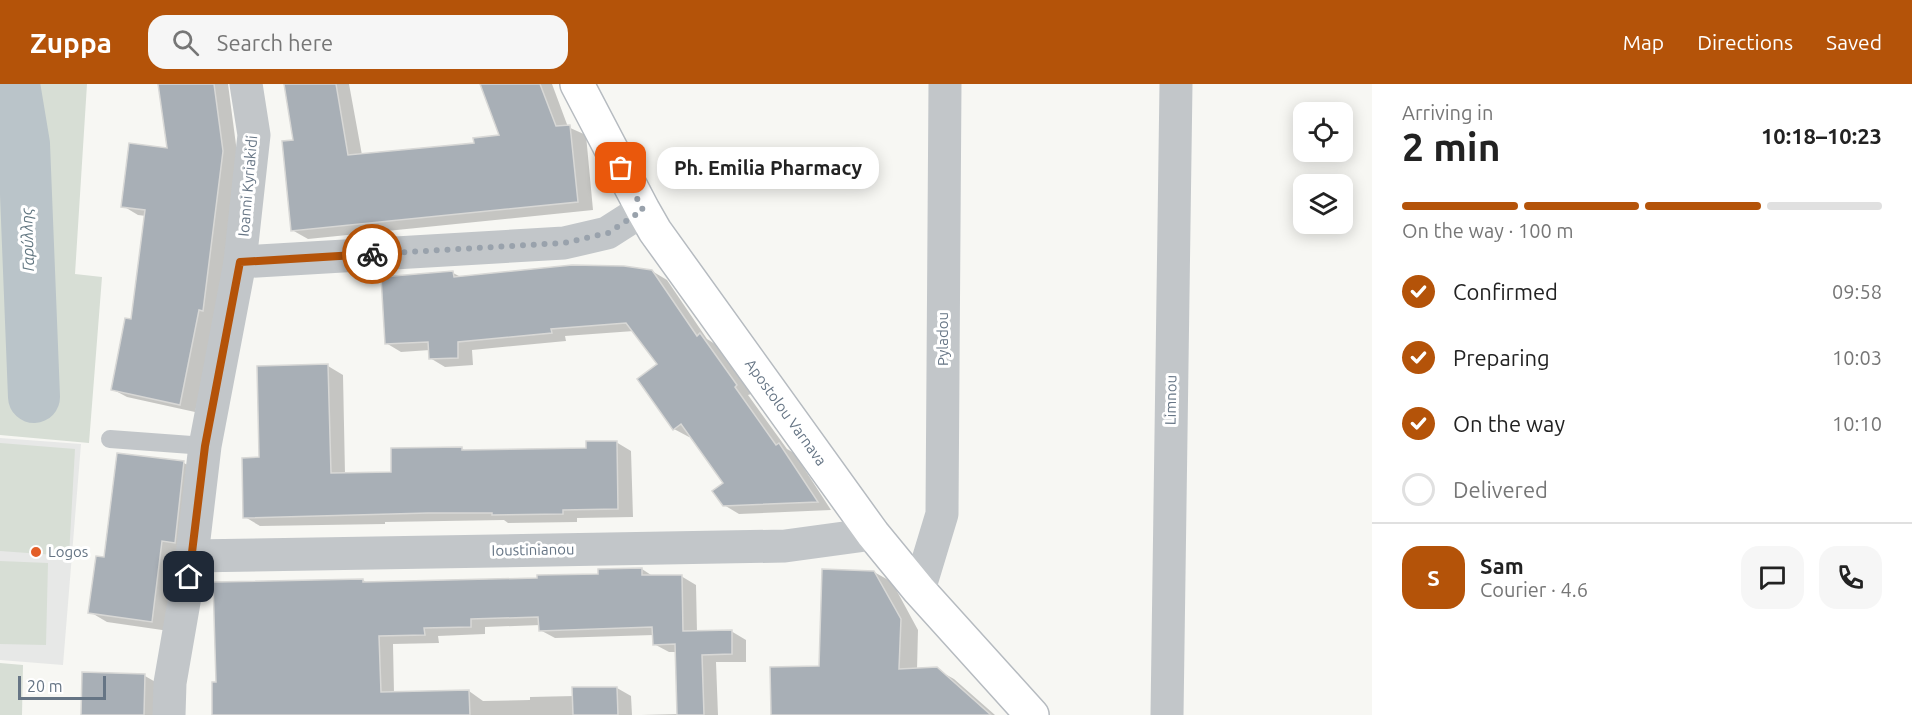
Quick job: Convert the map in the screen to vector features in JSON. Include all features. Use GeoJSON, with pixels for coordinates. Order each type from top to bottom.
{"type":"FeatureCollection","features":[{"type":"Feature","properties":{"kind":"main road","name":"Apostolou Varnava"},"geometry":{"type":"LineString","coordinates":[[577,84],[655,231],[873,534],[919,590],[1032,715]]}},
{"type":"Feature","properties":{"kind":"street","name":"Ioanni Kyriakidi"},"geometry":{"type":"LineString","coordinates":[[169,715],[170,683],[192,556],[205,446],[240,262],[254,135],[246,84]]}},
{"type":"Feature","properties":{"kind":"street","name":"Pyladou"},"geometry":{"type":"LineString","coordinates":[[919,590],[942,514],[945,84]]}},
{"type":"Feature","properties":{"kind":"street","name":"Limnou"},"geometry":{"type":"LineString","coordinates":[[1167,715],[1176,84]]}},
{"type":"Feature","properties":{"kind":"street"},"geometry":{"type":"LineString","coordinates":[[240,262],[564,243],[608,233],[643,210]]}},
{"type":"Feature","properties":{"kind":"street","name":"Ioustinianou"},"geometry":{"type":"LineString","coordinates":[[192,556],[785,546],[873,534]]}},
{"type":"Feature","properties":{"kind":"lane"},"geometry":{"type":"LineString","coordinates":[[110,439],[205,446]]}},
{"type":"Feature","properties":{"kind":"shaded area"},"geometry":{"type":"Polygon","coordinates":[[[0,84],[87,84],[75,274],[102,277],[89,443],[0,435],[0,84]]]}},
{"type":"Feature","properties":{"kind":"shaded area","name":"Logos"},"geometry":{"type":"Polygon","coordinates":[[[0,438],[81,444],[63,665],[0,660],[0,438]]]}},
{"type":"Feature","properties":{"kind":"shaded area"},"geometry":{"type":"Polygon","coordinates":[[[0,443],[75,449],[69,556],[0,551],[0,443]]]}},
{"type":"Feature","properties":{"kind":"shaded area"},"geometry":{"type":"Polygon","coordinates":[[[0,561],[48,563],[46,645],[0,644],[0,561]]]}},
{"type":"Feature","properties":{"kind":"shaded area"},"geometry":{"type":"Polygon","coordinates":[[[0,663],[23,665],[22,715],[0,715],[0,663]]]}},
{"type":"Feature","properties":{"kind":"building"},"geometry":{"type":"Polygon","coordinates":[[[158,84],[214,84],[223,151],[203,311],[199,310],[180,405],[111,390],[125,318],[131,319],[145,210],[121,207],[129,143],[167,148],[158,84]]]}},
{"type":"Feature","properties":{"kind":"building"},"geometry":{"type":"Polygon","coordinates":[[[284,84],[336,84],[348,155],[474,143],[473,138],[499,135],[480,84],[540,84],[556,126],[570,125],[578,202],[291,231],[282,141],[293,140],[284,84]]]}},
{"type":"Feature","properties":{"kind":"building"},"geometry":{"type":"Polygon","coordinates":[[[572,265],[624,266],[652,270],[697,336],[700,333],[737,385],[735,387],[776,445],[779,443],[818,502],[723,506],[712,491],[723,483],[681,424],[673,430],[637,379],[657,364],[626,323],[551,329],[552,333],[458,342],[458,358],[429,359],[428,342],[385,344],[381,277],[453,271],[454,277],[572,265]]]}},
{"type":"Feature","properties":{"kind":"building"},"geometry":{"type":"Polygon","coordinates":[[[328,364],[331,473],[391,472],[391,448],[462,447],[462,450],[586,448],[586,441],[617,441],[618,509],[563,510],[563,514],[428,513],[243,518],[242,458],[259,457],[257,366],[328,364]]]}},
{"type":"Feature","properties":{"kind":"building"},"geometry":{"type":"Polygon","coordinates":[[[117,453],[184,461],[175,543],[162,541],[152,622],[88,613],[96,556],[104,557],[117,453]]]}},
{"type":"Feature","properties":{"kind":"building"},"geometry":{"type":"Polygon","coordinates":[[[642,568],[642,575],[682,575],[683,631],[732,630],[732,654],[702,655],[704,715],[677,715],[675,644],[653,645],[652,627],[539,631],[538,617],[471,619],[471,627],[424,628],[425,635],[379,636],[381,692],[469,690],[470,715],[212,715],[212,682],[216,682],[213,582],[363,579],[363,582],[537,578],[537,575],[598,574],[598,569],[642,568]]]}},
{"type":"Feature","properties":{"kind":"building"},"geometry":{"type":"Polygon","coordinates":[[[822,569],[874,571],[901,619],[899,669],[937,667],[991,715],[771,715],[770,667],[819,666],[822,569]]]}},
{"type":"Feature","properties":{"kind":"building"},"geometry":{"type":"Polygon","coordinates":[[[82,672],[145,674],[144,715],[81,715],[82,672]]]}},
{"type":"Feature","properties":{"kind":"building"},"geometry":{"type":"Polygon","coordinates":[[[572,687],[617,687],[618,715],[573,715],[572,687]]]}},
{"type":"Feature","properties":{"kind":"waterway","name":"Γαρύλλης"},"geometry":{"type":"LineString","coordinates":[[14,84],[24,144],[34,397]]}},
{"type":"Feature","properties":{"kind":"way so far"},"geometry":{"type":"LineString","coordinates":[[372,254],[564,243],[608,233],[643,210],[621,168]]}},
{"type":"Feature","properties":{"kind":"place","name":"Ph. Emilia Pharmacy"},"geometry":{"type":"Point","coordinates":[621,168]}},
{"type":"Feature","properties":{"kind":"place","name":"Logos"},"geometry":{"type":"Point","coordinates":[36,552]}},
{"type":"Feature","properties":{"kind":"route"},"geometry":{"type":"LineString","coordinates":[[189,577],[205,446],[240,262],[372,254]]}}]}
